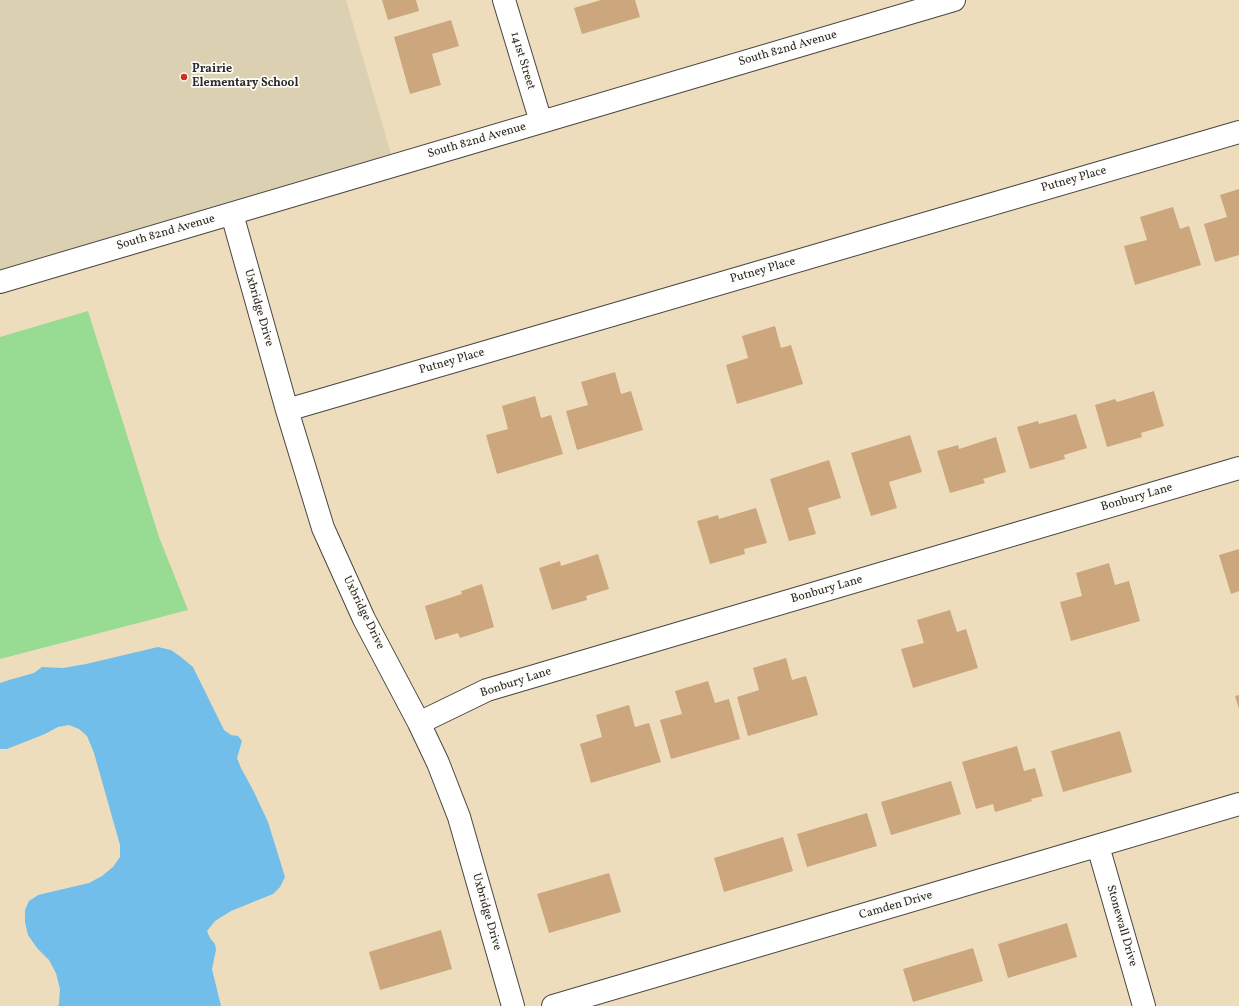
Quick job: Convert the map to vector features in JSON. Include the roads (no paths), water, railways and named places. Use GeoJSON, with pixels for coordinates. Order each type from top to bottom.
{"type":"FeatureCollection","features":[{"type":"Feature","properties":{"kind":"street","name":"141st Street"},"geometry":{"type":"LineString","coordinates":[[504,0],[541,122]]}},
{"type":"Feature","properties":{"kind":"street","name":"South 82nd Avenue"},"geometry":{"type":"LineString","coordinates":[[0,282],[954,0]]}},
{"type":"Feature","properties":{"kind":"street","name":"Putney Place"},"geometry":{"type":"LineString","coordinates":[[287,410],[1239,132]]}},
{"type":"Feature","properties":{"kind":"street","name":"Uxbridge Drive"},"geometry":{"type":"LineString","coordinates":[[232,214],[287,410],[323,528],[364,619],[419,723],[438,763],[459,817],[513,1006]]}},
{"type":"Feature","properties":{"kind":"street","name":"Bonbury Lane"},"geometry":{"type":"LineString","coordinates":[[419,723],[487,690],[1239,468]]}},
{"type":"Feature","properties":{"kind":"street","name":"Camden Drive"},"geometry":{"type":"LineString","coordinates":[[553,1006],[1239,804]]}},
{"type":"Feature","properties":{"kind":"street","name":"Stonewall Drive"},"geometry":{"type":"LineString","coordinates":[[1098,846],[1144,1006]]}},
{"type":"Feature","properties":{"kind":"water"},"geometry":{"type":"Polygon","coordinates":[[[158,647],[171,650],[193,667],[224,730],[231,735],[238,736],[242,741],[237,758],[268,822],[285,877],[280,887],[273,894],[231,911],[215,921],[207,931],[215,944],[216,950],[212,969],[221,1006],[58,1006],[60,989],[56,973],[49,960],[37,948],[28,935],[25,922],[25,910],[29,901],[38,895],[89,883],[102,876],[113,867],[120,857],[120,845],[94,753],[87,736],[79,729],[69,725],[58,727],[45,734],[7,749],[0,749],[0,683],[34,673],[42,667],[63,668],[158,647]]]}},
{"type":"Feature","properties":{"kind":"place","name":"Prairie Elementary School"},"geometry":{"type":"Point","coordinates":[184,77]}}]}
